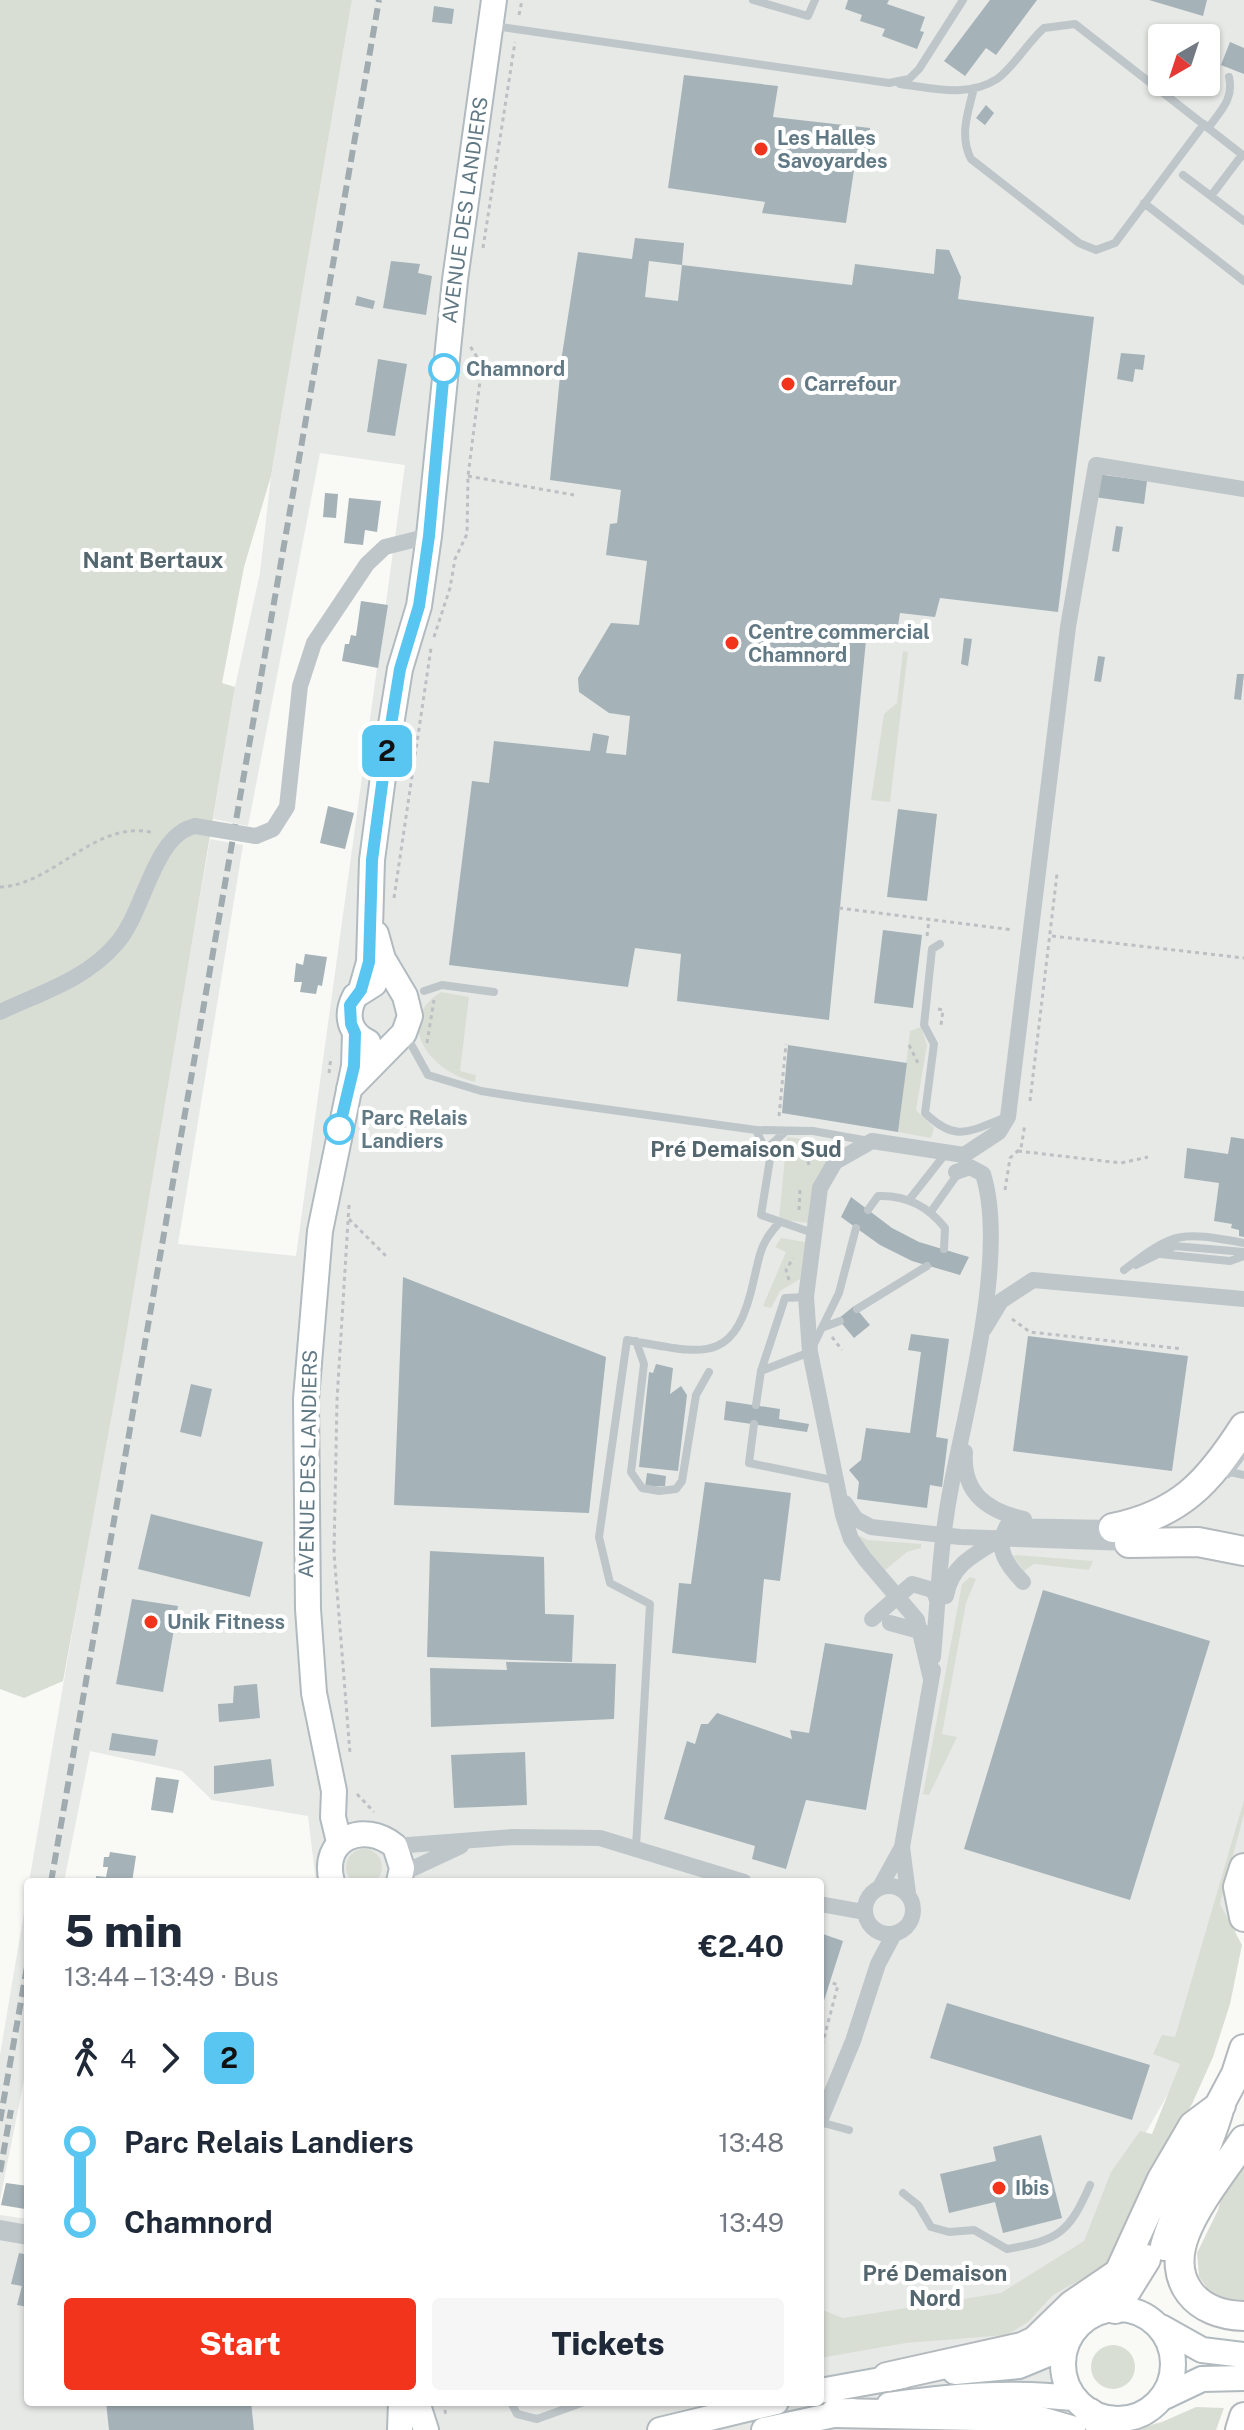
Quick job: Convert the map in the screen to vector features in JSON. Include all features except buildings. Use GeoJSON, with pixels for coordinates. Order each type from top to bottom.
{"type":"FeatureCollection","features":[{"type":"Feature","properties":{"kind":"highway"},"geometry":{"type":"LineString","coordinates":[[1121,1536],[1192,1495],[1222,1471],[1244,1427]]}},
{"type":"Feature","properties":{"kind":"highway"},"geometry":{"type":"LineString","coordinates":[[1121,1536],[1220,1544],[1244,1551]]}},
{"type":"Feature","properties":{"kind":"highway"},"geometry":{"type":"LineString","coordinates":[[1169,1542],[1244,1569]]}},
{"type":"Feature","properties":{"kind":"highway"},"geometry":{"type":"LineString","coordinates":[[1244,1868],[1238,1887],[1244,1917]]}},
{"type":"Feature","properties":{"kind":"highway"},"geometry":{"type":"LineString","coordinates":[[1136,2315],[1157,2275],[1177,2207],[1213,2132],[1244,2049]]}},
{"type":"Feature","properties":{"kind":"highway"},"geometry":{"type":"LineString","coordinates":[[887,2377],[1022,2347],[1035,2341],[1072,2305],[1110,2283],[1126,2263],[1162,2179],[1193,2126],[1221,2105]]}},
{"type":"Feature","properties":{"kind":"highway"},"geometry":{"type":"LineString","coordinates":[[1239,2316],[1206,2309],[1192,2297],[1180,2260],[1187,2229],[1244,2140]]}},
{"type":"Feature","properties":{"kind":"highway"},"geometry":{"type":"LineString","coordinates":[[827,2402],[1026,2417],[1085,2418]]}},
{"type":"Feature","properties":{"kind":"highway"},"geometry":{"type":"LineString","coordinates":[[1240,2430],[1244,2417]]}},
{"type":"Feature","properties":{"kind":"main road","name":"AVENUE DES LANDIERS"},"geometry":{"type":"LineString","coordinates":[[361,990],[369,962],[372,860],[388,747],[400,669],[419,606],[429,536],[453,295],[494,0]]}},
{"type":"Feature","properties":{"kind":"main road"},"geometry":{"type":"LineString","coordinates":[[348,1090],[401,1036],[410,1008],[383,959],[370,913]]}},
{"type":"Feature","properties":{"kind":"main road"},"geometry":{"type":"LineString","coordinates":[[398,990],[380,983],[361,990],[350,1005],[351,1024],[355,1033],[375,1045],[401,1036]]}},
{"type":"Feature","properties":{"kind":"main road","name":"AVENUE DES LANDIERS"},"geometry":{"type":"LineString","coordinates":[[332,1878],[330,1860],[339,1842],[333,1817],[345,1792],[314,1693],[308,1609],[306,1399],[318,1245],[348,1090],[355,1033]]}},
{"type":"Feature","properties":{"kind":"main road"},"geometry":{"type":"LineString","coordinates":[[345,1792],[351,1812],[385,1833],[400,1878]]}},
{"type":"Feature","properties":{"kind":"main road"},"geometry":{"type":"LineString","coordinates":[[339,1842],[356,1832],[385,1833]]}},
{"type":"Feature","properties":{"kind":"main road"},"geometry":{"type":"LineString","coordinates":[[1136,2315],[1172,2353],[1170,2384],[1162,2398]]}},
{"type":"Feature","properties":{"kind":"main road"},"geometry":{"type":"LineString","coordinates":[[1244,2355],[1217,2366],[1162,2398],[1141,2415],[1128,2419],[1085,2418],[1063,2373],[1065,2347],[1071,2335],[1090,2317],[1136,2315],[1187,2344],[1217,2366],[1244,2378]]}},
{"type":"Feature","properties":{"kind":"main road"},"geometry":{"type":"LineString","coordinates":[[827,2402],[846,2385],[887,2377],[1019,2366],[1065,2347]]}},
{"type":"Feature","properties":{"kind":"main road"},"geometry":{"type":"LineString","coordinates":[[400,2430],[401,2406]]}},
{"type":"Feature","properties":{"kind":"main road"},"geometry":{"type":"LineString","coordinates":[[418,2406],[426,2430]]}},
{"type":"Feature","properties":{"kind":"main road"},"geometry":{"type":"LineString","coordinates":[[660,2430],[759,2406]]}},
{"type":"Feature","properties":{"kind":"main road"},"geometry":{"type":"LineString","coordinates":[[764,2430],[818,2406]]}},
{"type":"Feature","properties":{"kind":"street"},"geometry":{"type":"LineString","coordinates":[[931,1679],[923,1632],[851,1539],[838,1488],[810,1352],[806,1297],[820,1188],[835,1162],[872,1141],[964,1155],[984,1145],[999,1132],[1008,1117],[1068,627],[1076,599],[1096,465],[1244,489]]}},
{"type":"Feature","properties":{"kind":"street"},"geometry":{"type":"LineString","coordinates":[[0,1012],[90,970],[108,952],[140,909],[161,852],[183,828],[195,826],[256,836],[273,829],[287,807],[300,686],[314,643],[332,613],[378,553],[391,543],[429,536]]}},
{"type":"Feature","properties":{"kind":"street"},"geometry":{"type":"LineString","coordinates":[[931,1679],[944,1535],[981,1333],[991,1201],[983,1174],[977,1168],[970,1167],[961,1172]]}},
{"type":"Feature","properties":{"kind":"street"},"geometry":{"type":"LineString","coordinates":[[981,1333],[1001,1301],[1033,1280],[1244,1299]]}},
{"type":"Feature","properties":{"kind":"street"},"geometry":{"type":"LineString","coordinates":[[968,1411],[964,1468],[984,1505],[1003,1514],[1121,1536]]}},
{"type":"Feature","properties":{"kind":"street"},"geometry":{"type":"LineString","coordinates":[[838,1488],[856,1519],[871,1527],[1000,1539],[1121,1536]]}},
{"type":"Feature","properties":{"kind":"street"},"geometry":{"type":"LineString","coordinates":[[824,2111],[853,2041],[878,1964],[894,1934],[906,1928],[913,1915],[902,1847],[951,1576],[970,1557],[1000,1539],[1007,1526],[1053,1525]]}},
{"type":"Feature","properties":{"kind":"street"},"geometry":{"type":"LineString","coordinates":[[1000,1539],[1004,1560],[1023,1582]]}},
{"type":"Feature","properties":{"kind":"street"},"geometry":{"type":"LineString","coordinates":[[872,1619],[912,1584],[919,1583],[933,1590],[938,1602]]}},
{"type":"Feature","properties":{"kind":"street"},"geometry":{"type":"LineString","coordinates":[[890,1623],[923,1632]]}},
{"type":"Feature","properties":{"kind":"street"},"geometry":{"type":"LineString","coordinates":[[385,1833],[470,1842],[600,1838],[732,1878]]}},
{"type":"Feature","properties":{"kind":"street"},"geometry":{"type":"LineString","coordinates":[[400,1878],[470,1842]]}},
{"type":"Feature","properties":{"kind":"street"},"geometry":{"type":"LineString","coordinates":[[878,1964],[872,1928],[864,1912],[869,1895],[880,1887],[902,1847]]}},
{"type":"Feature","properties":{"kind":"street"},"geometry":{"type":"LineString","coordinates":[[880,1887],[895,1886],[908,1893]]}},
{"type":"Feature","properties":{"kind":"street"},"geometry":{"type":"LineString","coordinates":[[824,1905],[864,1912]]}},
{"type":"Feature","properties":{"kind":"street"},"geometry":{"type":"LineString","coordinates":[[872,1928],[894,1934]]}},
{"type":"Feature","properties":{"kind":"street"},"geometry":{"type":"LineString","coordinates":[[0,2230],[24,2234]]}},
{"type":"Feature","properties":{"kind":"street"},"geometry":{"type":"LineString","coordinates":[[824,2384],[846,2385]]}},
{"type":"Feature","properties":{"kind":"street"},"geometry":{"type":"LineString","coordinates":[[691,2422],[704,2406]]}},
{"type":"Feature","properties":{"kind":"lane"},"geometry":{"type":"LineString","coordinates":[[753,0],[808,16],[815,0]]}},
{"type":"Feature","properties":{"kind":"lane"},"geometry":{"type":"LineString","coordinates":[[889,83],[909,79],[919,69],[963,0]]}},
{"type":"Feature","properties":{"kind":"lane"},"geometry":{"type":"LineString","coordinates":[[490,26],[958,91],[999,78],[1044,28],[1075,24],[1243,155],[1211,196]]}},
{"type":"Feature","properties":{"kind":"lane"},"geometry":{"type":"LineString","coordinates":[[974,88],[966,117],[964,146],[971,159],[1079,243],[1096,250],[1107,249],[1229,100],[1232,91],[1229,77]]}},
{"type":"Feature","properties":{"kind":"lane"},"geometry":{"type":"LineString","coordinates":[[1183,175],[1244,221]]}},
{"type":"Feature","properties":{"kind":"lane"},"geometry":{"type":"LineString","coordinates":[[1144,203],[1244,281]]}},
{"type":"Feature","properties":{"kind":"lane"},"geometry":{"type":"LineString","coordinates":[[940,944],[932,949],[927,981],[924,1025],[934,1044],[925,1113],[942,1129],[965,1134],[1008,1117]]}},
{"type":"Feature","properties":{"kind":"lane"},"geometry":{"type":"LineString","coordinates":[[424,991],[442,985],[494,992]]}},
{"type":"Feature","properties":{"kind":"lane"},"geometry":{"type":"LineString","coordinates":[[401,1036],[428,1075],[481,1091],[756,1130],[786,1130],[872,1141]]}},
{"type":"Feature","properties":{"kind":"lane"},"geometry":{"type":"LineString","coordinates":[[756,1130],[770,1159],[761,1215],[778,1224],[813,1233]]}},
{"type":"Feature","properties":{"kind":"lane"},"geometry":{"type":"LineString","coordinates":[[765,1150],[786,1130]]}},
{"type":"Feature","properties":{"kind":"lane"},"geometry":{"type":"LineString","coordinates":[[909,1200],[946,1152]]}},
{"type":"Feature","properties":{"kind":"lane"},"geometry":{"type":"LineString","coordinates":[[930,1213],[961,1172]]}},
{"type":"Feature","properties":{"kind":"lane"},"geometry":{"type":"LineString","coordinates":[[868,1210],[878,1196],[900,1195],[930,1213],[945,1228],[944,1249]]}},
{"type":"Feature","properties":{"kind":"lane"},"geometry":{"type":"LineString","coordinates":[[636,1847],[650,1604],[610,1583],[599,1537],[627,1340],[693,1350],[717,1348],[746,1318],[762,1242],[778,1224]]}},
{"type":"Feature","properties":{"kind":"lane"},"geometry":{"type":"LineString","coordinates":[[761,1371],[810,1352],[839,1293],[856,1228]]}},
{"type":"Feature","properties":{"kind":"lane"},"geometry":{"type":"LineString","coordinates":[[1244,1243],[1180,1235],[1162,1241],[1124,1270],[1175,1246],[1244,1254]]}},
{"type":"Feature","properties":{"kind":"lane"},"geometry":{"type":"LineString","coordinates":[[857,1309],[927,1266]]}},
{"type":"Feature","properties":{"kind":"lane"},"geometry":{"type":"LineString","coordinates":[[756,1405],[761,1371],[785,1298],[806,1297]]}},
{"type":"Feature","properties":{"kind":"lane"},"geometry":{"type":"LineString","coordinates":[[824,1327],[840,1321]]}},
{"type":"Feature","properties":{"kind":"lane"},"geometry":{"type":"LineString","coordinates":[[636,1341],[644,1364],[631,1472],[642,1488],[659,1491],[676,1489],[682,1481],[696,1395],[709,1372]]}},
{"type":"Feature","properties":{"kind":"lane"},"geometry":{"type":"LineString","coordinates":[[754,1424],[749,1463],[838,1488]]}},
{"type":"Feature","properties":{"kind":"lane"},"geometry":{"type":"LineString","coordinates":[[1222,1471],[1244,1453]]}},
{"type":"Feature","properties":{"kind":"lane"},"geometry":{"type":"LineString","coordinates":[[1222,1471],[1244,1475]]}},
{"type":"Feature","properties":{"kind":"lane"},"geometry":{"type":"LineString","coordinates":[[824,2122],[849,2130]]}},
{"type":"Feature","properties":{"kind":"lane"},"geometry":{"type":"LineString","coordinates":[[903,2193],[918,2205],[931,2227],[949,2232],[974,2230],[1007,2249],[1052,2238],[1073,2221],[1090,2185]]}},
{"type":"Feature","properties":{"kind":"lane"},"geometry":{"type":"LineString","coordinates":[[513,2406],[517,2414],[537,2419],[573,2406]]}},
{"type":"Feature","properties":{"kind":"path"},"geometry":{"type":"LineString","coordinates":[[482,256],[522,0]]}},
{"type":"Feature","properties":{"kind":"path"},"geometry":{"type":"LineString","coordinates":[[394,898],[431,643],[450,588],[455,559],[467,534],[468,476],[482,365],[469,343]]}},
{"type":"Feature","properties":{"kind":"path"},"geometry":{"type":"LineString","coordinates":[[468,476],[574,495]]}},
{"type":"Feature","properties":{"kind":"path"},"geometry":{"type":"LineString","coordinates":[[0,887],[24,882],[102,839],[142,830]]}},
{"type":"Feature","properties":{"kind":"path"},"geometry":{"type":"LineString","coordinates":[[1018,1151],[1121,1163],[1148,1157]]}},
{"type":"Feature","properties":{"kind":"path"},"geometry":{"type":"LineString","coordinates":[[350,1195],[337,1400],[334,1553],[350,1759]]}},
{"type":"Feature","properties":{"kind":"path"},"geometry":{"type":"LineString","coordinates":[[348,1218],[386,1256]]}},
{"type":"Feature","properties":{"kind":"path"},"geometry":{"type":"LineString","coordinates":[[1001,1301],[1015,1322],[1030,1332],[1183,1349]]}},
{"type":"Feature","properties":{"kind":"path"},"geometry":{"type":"LineString","coordinates":[[345,1792],[385,1833]]}},
{"type":"Feature","properties":{"kind":"path"},"geometry":{"type":"LineString","coordinates":[[824,2038],[838,1985],[830,1982]]}},
{"type":"Feature","properties":{"kind":"shaded area"},"geometry":{"type":"Polygon","coordinates":[[[0,0],[352,0],[271,476],[244,567],[222,683],[235,687],[122,1359],[63,1681],[24,1698],[0,1689],[0,0]]]}},
{"type":"Feature","properties":{"kind":"shaded area"},"geometry":{"type":"Polygon","coordinates":[[[352,0],[1244,0],[1244,1896],[1218,2007],[1123,2172],[1055,2430],[0,2430],[0,2215],[24,2218],[24,2406],[824,2406],[824,1878],[316,1878],[308,1816],[212,1800],[182,1771],[90,1751],[65,1878],[30,1878],[210,839],[243,845],[178,1244],[296,1256],[405,465],[320,453],[248,826],[213,819],[235,687],[260,573],[271,476],[352,0]]]}},
{"type":"Feature","properties":{"kind":"shaded area"},"geometry":{"type":"Polygon","coordinates":[[[903,651],[908,652],[890,802],[871,800],[884,714],[897,703],[903,651]]]}},
{"type":"Feature","properties":{"kind":"shaded area"},"geometry":{"type":"Polygon","coordinates":[[[441,992],[469,997],[460,1071],[476,1075],[475,1082],[445,1069],[424,1046],[419,1032],[419,1018],[426,1005],[441,992]]]}},
{"type":"Feature","properties":{"kind":"shaded area"},"geometry":{"type":"Polygon","coordinates":[[[921,1027],[927,1045],[916,1110],[934,1128],[931,1138],[898,1132],[910,1031],[921,1027]]]}},
{"type":"Feature","properties":{"kind":"shaded area"},"geometry":{"type":"Polygon","coordinates":[[[787,1137],[843,1145],[818,1175],[808,1223],[779,1219],[787,1137]]]}},
{"type":"Feature","properties":{"kind":"shaded area"},"geometry":{"type":"Polygon","coordinates":[[[781,1238],[805,1242],[800,1279],[780,1291],[771,1308],[763,1306],[786,1252],[775,1247],[781,1238]]]}},
{"type":"Feature","properties":{"kind":"shaded area"},"geometry":{"type":"Polygon","coordinates":[[[856,1534],[868,1540],[921,1544],[921,1548],[907,1552],[884,1571],[856,1534]]]}},
{"type":"Feature","properties":{"kind":"shaded area"},"geometry":{"type":"Polygon","coordinates":[[[1013,1556],[1093,1561],[1089,1570],[1034,1564],[1024,1571],[1013,1556]]]}},
{"type":"Feature","properties":{"kind":"shaded area"},"geometry":{"type":"Polygon","coordinates":[[[970,1577],[976,1579],[966,1603],[942,1734],[957,1737],[929,1795],[923,1794],[962,1584],[970,1577]]]}},
{"type":"Feature","properties":{"kind":"shaded area"},"geometry":{"type":"Polygon","coordinates":[[[1244,1800],[1244,1814],[1220,1904],[1242,1945],[1230,2004],[1213,2057],[1192,2104],[1146,2181],[1119,2258],[1053,2295],[1028,2322],[1007,2335],[906,2343],[824,2357],[824,2311],[843,2318],[1001,2293],[1084,2241],[1111,2172],[1140,2131],[1152,2134],[1180,2064],[1153,2054],[1162,2035],[1175,2037],[1244,1800]]]}},
{"type":"Feature","properties":{"kind":"shaded area"},"geometry":{"type":"Polygon","coordinates":[[[357,1851],[371,1851],[382,1867],[377,1878],[351,1878],[348,1874],[348,1860],[357,1851]]]}},
{"type":"Feature","properties":{"kind":"shaded area"},"geometry":{"type":"Polygon","coordinates":[[[24,1913],[24,2080],[0,2200],[0,2055],[24,1913]]]}},
{"type":"Feature","properties":{"kind":"shaded area"},"geometry":{"type":"Polygon","coordinates":[[[1244,2120],[1244,2310],[1215,2299],[1199,2277],[1197,2253],[1218,2210],[1244,2120]]]}},
{"type":"Feature","properties":{"kind":"shaded area"},"geometry":{"type":"Polygon","coordinates":[[[1113,2345],[1129,2351],[1135,2367],[1129,2383],[1113,2389],[1097,2383],[1091,2367],[1097,2351],[1113,2345]]]}},
{"type":"Feature","properties":{"kind":"shaded area"},"geometry":{"type":"Polygon","coordinates":[[[1196,2407],[1224,2408],[1216,2430],[1131,2430],[1162,2422],[1196,2407]]]}},
{"type":"Feature","properties":{"kind":"railway"},"geometry":{"type":"LineString","coordinates":[[52,1878],[379,0]]}},
{"type":"Feature","properties":{"kind":"railway"},"geometry":{"type":"LineString","coordinates":[[0,2121],[24,1984]]}},
{"type":"Feature","properties":{"kind":"railway"},"geometry":{"type":"LineString","coordinates":[[0,2172],[11,2110]]}},
{"type":"Feature","properties":{"kind":"bus line","name":"2"},"geometry":{"type":"LineString","coordinates":[[339,1129],[354,1066],[355,1033],[349,1015],[350,1005],[361,990],[369,962],[372,860],[385,762],[400,669],[419,606],[429,536],[444,369]]}},
{"type":"Feature","properties":{"kind":"place","name":"Les Halles Savoyardes"},"geometry":{"type":"Point","coordinates":[761,149]}},
{"type":"Feature","properties":{"kind":"place","name":"Chamnord"},"geometry":{"type":"Point","coordinates":[444,369]}},
{"type":"Feature","properties":{"kind":"place","name":"Carrefour"},"geometry":{"type":"Point","coordinates":[788,384]}},
{"type":"Feature","properties":{"kind":"place","name":"Centre commercial Chamnord"},"geometry":{"type":"Point","coordinates":[732,643]}},
{"type":"Feature","properties":{"kind":"place","name":"Parc Relais Landiers"},"geometry":{"type":"Point","coordinates":[339,1129]}},
{"type":"Feature","properties":{"kind":"place","name":"Unik Fitness"},"geometry":{"type":"Point","coordinates":[151,1622]}},
{"type":"Feature","properties":{"kind":"place","name":"Ibis"},"geometry":{"type":"Point","coordinates":[999,2188]}},
{"type":"Feature","properties":{"kind":"district","name":"Nant Bertaux"},"geometry":{"type":"Point","coordinates":[153,560]}},
{"type":"Feature","properties":{"kind":"district","name":"Pré Demaison Sud"},"geometry":{"type":"Point","coordinates":[746,1149]}},
{"type":"Feature","properties":{"kind":"district","name":"Pré Demaison Nord"},"geometry":{"type":"Point","coordinates":[935,2286]}}]}
